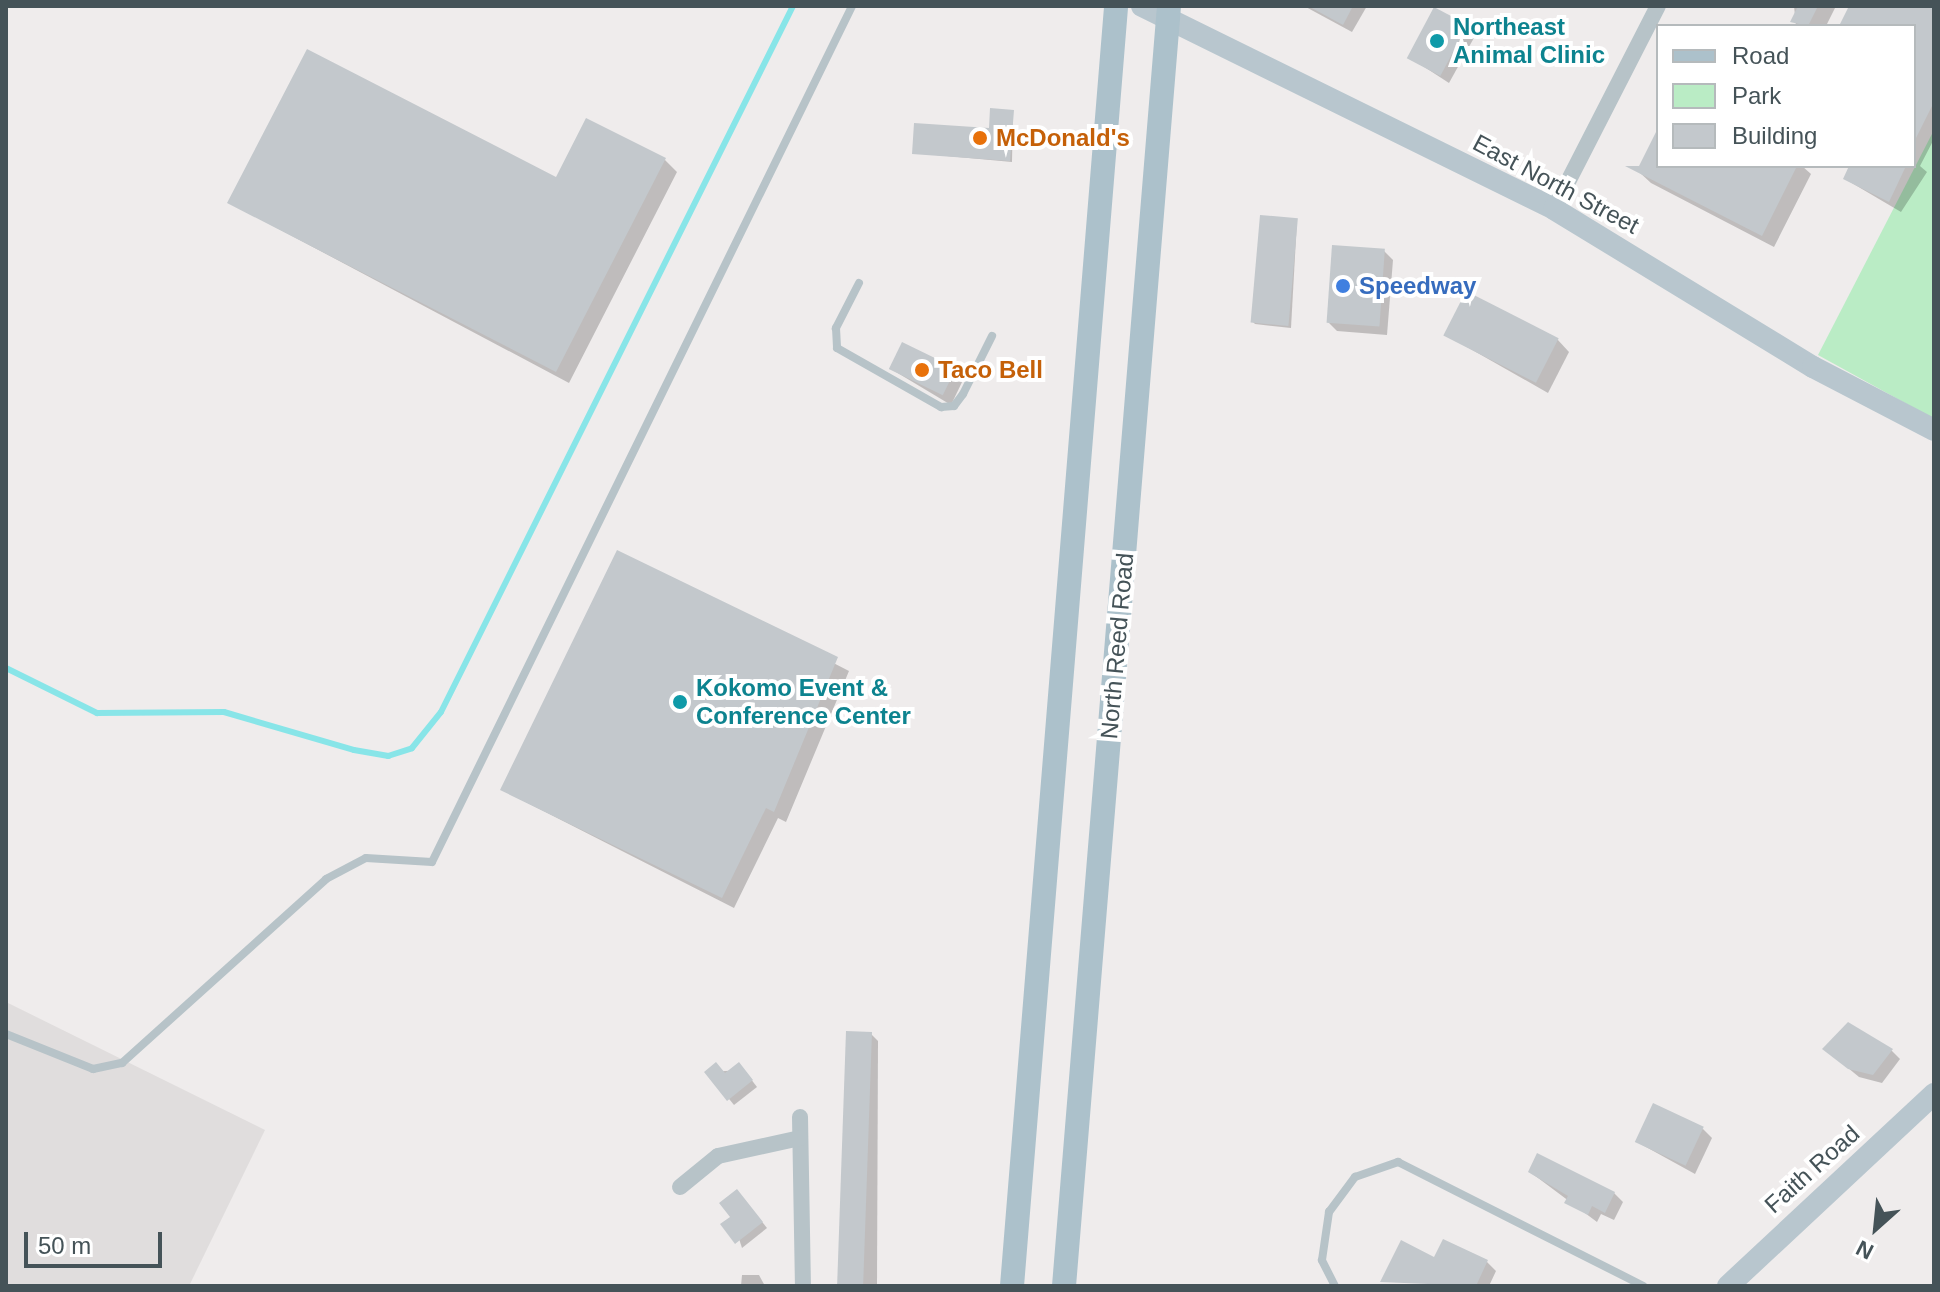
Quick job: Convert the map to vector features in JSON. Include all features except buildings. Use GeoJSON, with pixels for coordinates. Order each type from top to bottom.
{"type":"FeatureCollection","features":[{"type":"Feature","properties":{"kind":"main road"},"geometry":{"type":"LineString","coordinates":[[1012,1286],[1116,6]]}},
{"type":"Feature","properties":{"kind":"main road","name":"North Reed Road"},"geometry":{"type":"LineString","coordinates":[[1064,1286],[1169,12]]}},
{"type":"Feature","properties":{"kind":"street","name":"East North Street"},"geometry":{"type":"LineString","coordinates":[[1142,6],[1169,12],[1554,209],[1813,367],[1934,430]]}},
{"type":"Feature","properties":{"kind":"street"},"geometry":{"type":"LineString","coordinates":[[1554,209],[1658,6]]}},
{"type":"Feature","properties":{"kind":"street","name":"Faith Road"},"geometry":{"type":"LineString","coordinates":[[1728,1286],[1934,1094]]}},
{"type":"Feature","properties":{"kind":"street"},"geometry":{"type":"LineString","coordinates":[[800,1117],[803,1286]]}},
{"type":"Feature","properties":{"kind":"street"},"geometry":{"type":"LineString","coordinates":[[680,1187],[718,1156],[800,1138]]}},
{"type":"Feature","properties":{"kind":"lane"},"geometry":{"type":"LineString","coordinates":[[6,1034],[82,1066],[122,1063],[326,879],[366,858],[432,862],[852,6]]}},
{"type":"Feature","properties":{"kind":"lane"},"geometry":{"type":"LineString","coordinates":[[859,283],[836,328],[837,348],[941,407],[954,406],[963,394],[992,336]]}},
{"type":"Feature","properties":{"kind":"lane"},"geometry":{"type":"LineString","coordinates":[[1335,1286],[1322,1260],[1329,1212],[1355,1177],[1398,1162],[1643,1286]]}},
{"type":"Feature","properties":{"kind":"shaded area"},"geometry":{"type":"Polygon","coordinates":[[[6,1002],[265,1130],[189,1286],[6,1286],[6,1002]]]}},
{"type":"Feature","properties":{"kind":"green space"},"geometry":{"type":"Polygon","coordinates":[[[1934,130],[1934,419],[1818,355],[1934,130]]]}},
{"type":"Feature","properties":{"kind":"waterway"},"geometry":{"type":"LineString","coordinates":[[6,668],[97,713],[224,712],[354,750],[388,756],[412,748],[441,712],[793,6]]}},
{"type":"Feature","properties":{"kind":"place","name":"Northeast Animal Clinic"},"geometry":{"type":"Point","coordinates":[1437,41]}},
{"type":"Feature","properties":{"kind":"place","name":"McDonald's"},"geometry":{"type":"Point","coordinates":[980,138]}},
{"type":"Feature","properties":{"kind":"place","name":"Speedway"},"geometry":{"type":"Point","coordinates":[1343,286]}},
{"type":"Feature","properties":{"kind":"place","name":"Taco Bell"},"geometry":{"type":"Point","coordinates":[922,370]}},
{"type":"Feature","properties":{"kind":"place","name":"Kokomo Event & Conference Center"},"geometry":{"type":"Point","coordinates":[680,702]}}]}
